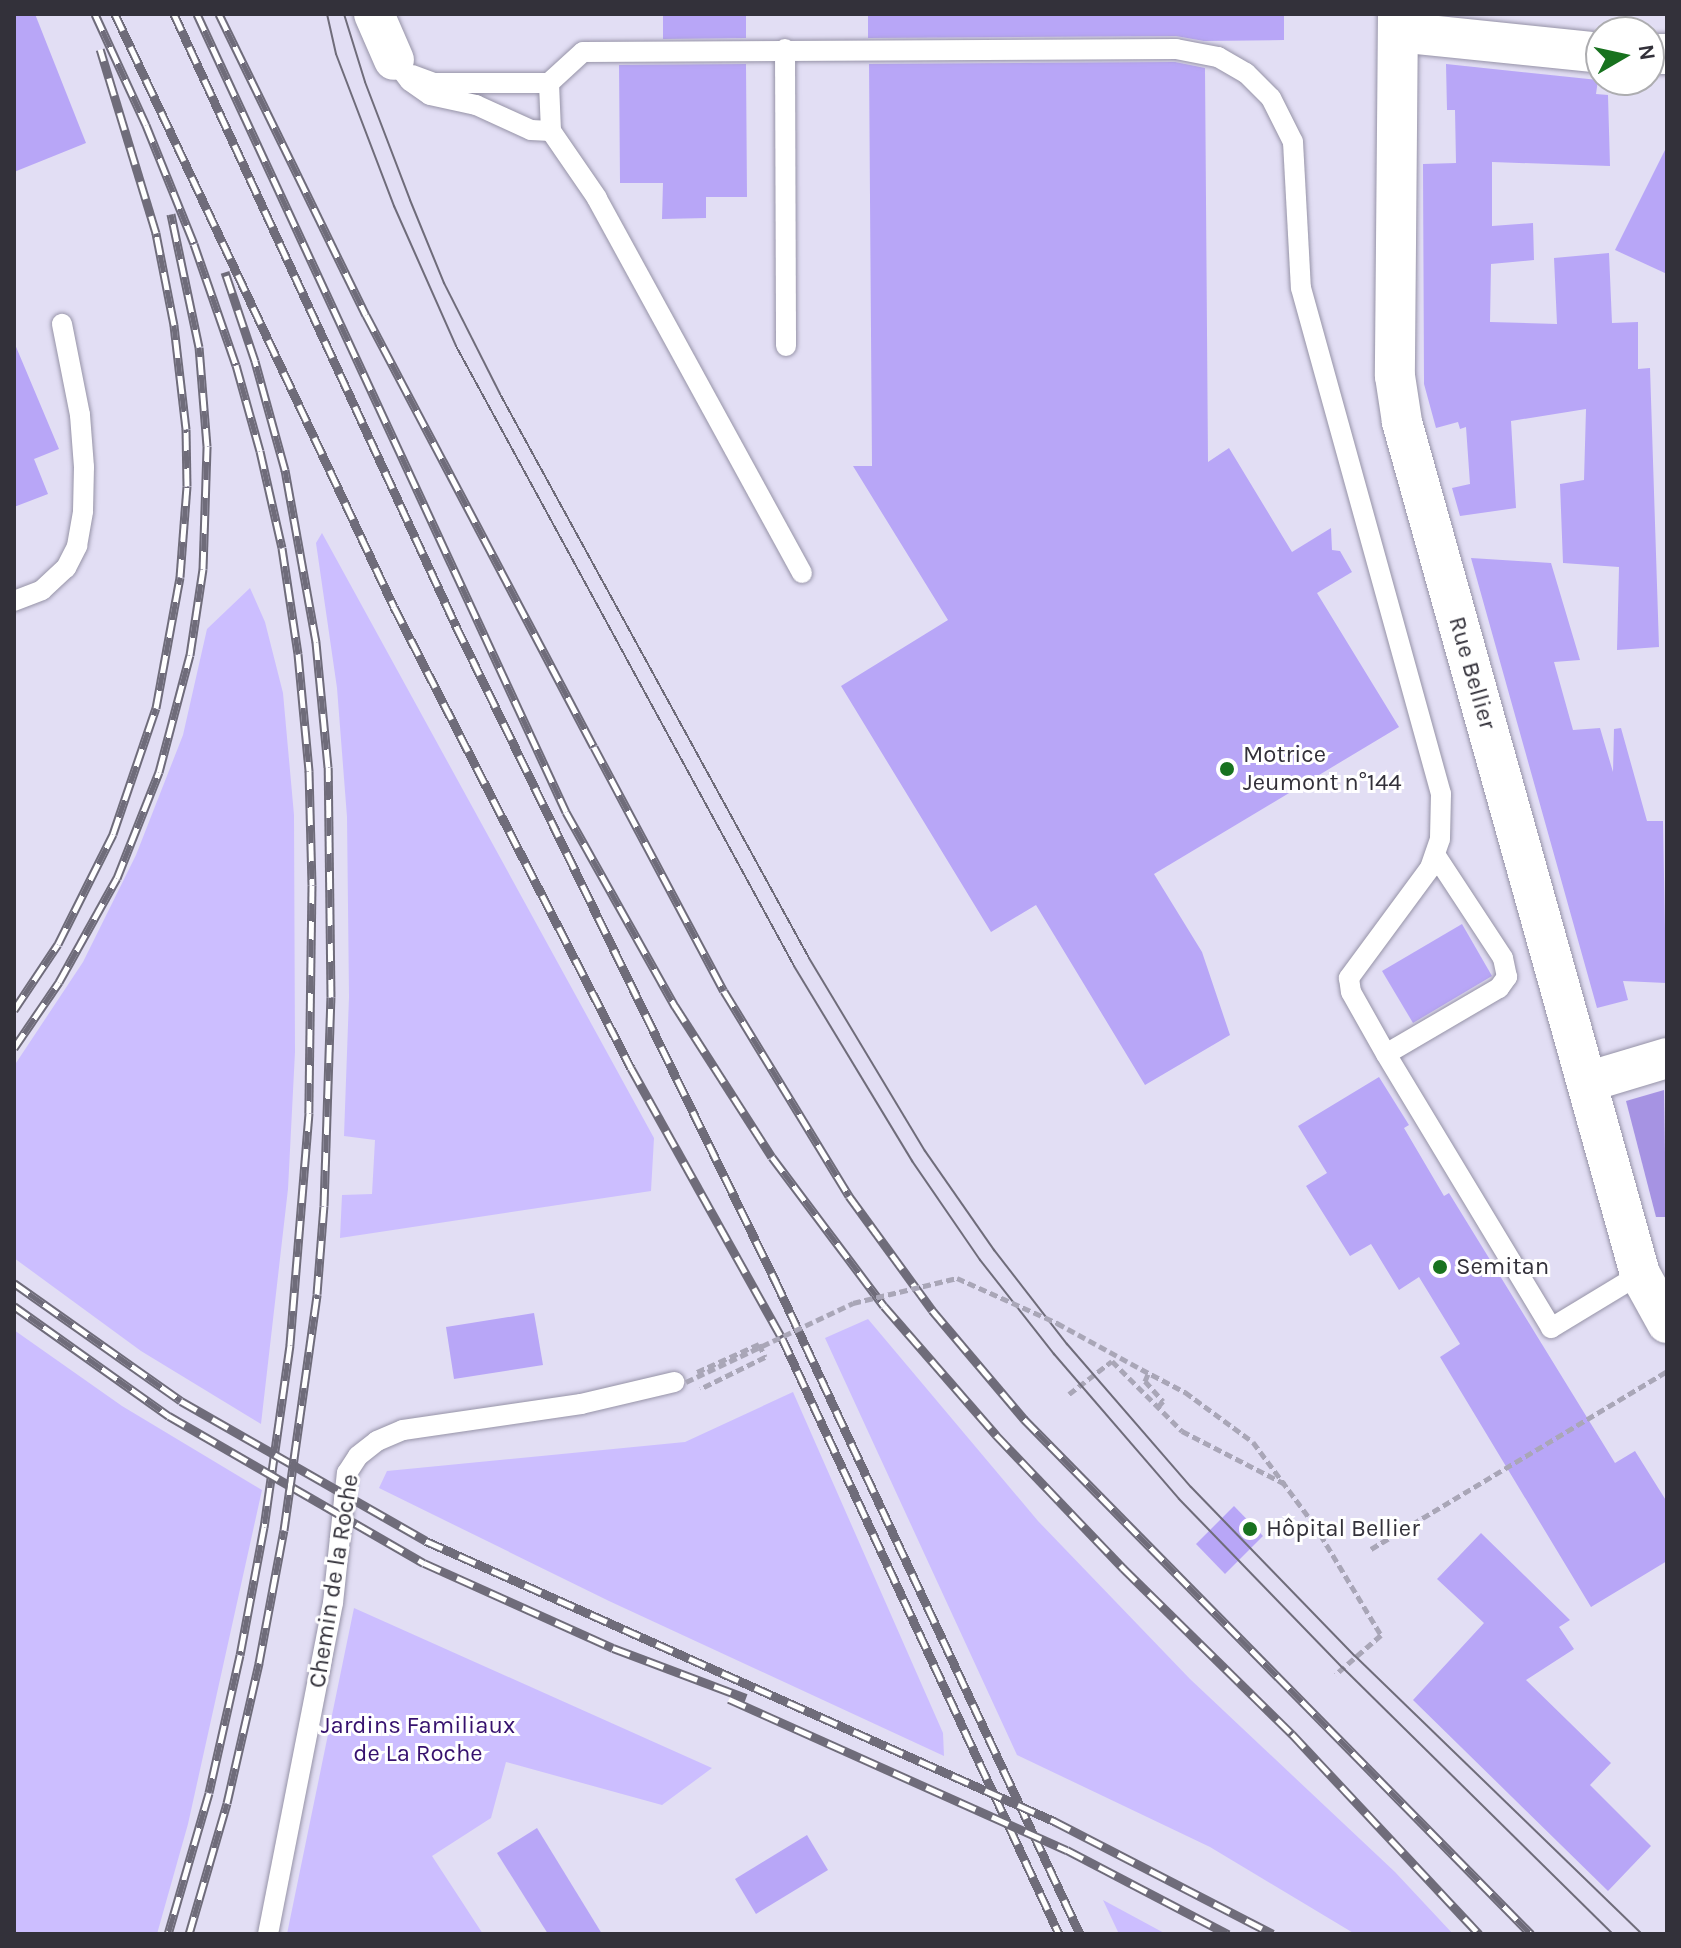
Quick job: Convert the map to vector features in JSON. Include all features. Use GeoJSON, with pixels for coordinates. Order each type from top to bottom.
{"type":"FeatureCollection","features":[{"type":"Feature","properties":{"kind":"street"},"geometry":{"type":"LineString","coordinates":[[374,14],[394,60]]}},
{"type":"Feature","properties":{"kind":"street"},"geometry":{"type":"LineString","coordinates":[[1398,23],[1585,51]]}},
{"type":"Feature","properties":{"kind":"street","name":"Rue Bellier"},"geometry":{"type":"LineString","coordinates":[[1398,23],[1395,360],[1402,422],[1640,1274],[1664,1319]]}},
{"type":"Feature","properties":{"kind":"street"},"geometry":{"type":"LineString","coordinates":[[1587,1082],[1667,1058]]}},
{"type":"Feature","properties":{"kind":"lane"},"geometry":{"type":"LineString","coordinates":[[785,49],[786,346]]}},
{"type":"Feature","properties":{"kind":"lane"},"geometry":{"type":"LineString","coordinates":[[394,60],[413,75],[434,83],[549,83],[583,52],[1191,49],[1233,64],[1271,98],[1288,127],[1296,159],[1298,273],[1305,305],[1441,794],[1442,823],[1436,856],[1423,881],[1349,978],[1351,992],[1422,1120],[1551,1328],[1640,1274]]}},
{"type":"Feature","properties":{"kind":"lane"},"geometry":{"type":"LineString","coordinates":[[394,60],[410,81],[430,95],[476,105],[531,130],[551,131]]}},
{"type":"Feature","properties":{"kind":"lane"},"geometry":{"type":"LineString","coordinates":[[549,83],[551,131],[597,198],[802,573]]}},
{"type":"Feature","properties":{"kind":"lane"},"geometry":{"type":"LineString","coordinates":[[14,601],[42,590],[66,568],[77,546],[83,511],[84,467],[80,415],[62,324]]}},
{"type":"Feature","properties":{"kind":"lane"},"geometry":{"type":"LineString","coordinates":[[1386,1054],[1499,988],[1507,977],[1503,958],[1436,856]]}},
{"type":"Feature","properties":{"kind":"lane","name":"Chemin de la Roche"},"geometry":{"type":"LineString","coordinates":[[268,1934],[333,1603],[347,1473],[358,1456],[377,1441],[403,1430],[581,1404],[674,1382]]}},
{"type":"Feature","properties":{"kind":"path"},"geometry":{"type":"LineString","coordinates":[[674,1382],[759,1344],[765,1357],[692,1393],[686,1382],[724,1363],[749,1351],[761,1345],[853,1303],[957,1278],[1057,1323],[1185,1392],[1253,1442],[1342,1566],[1381,1635],[1336,1674]]}},
{"type":"Feature","properties":{"kind":"path"},"geometry":{"type":"LineString","coordinates":[[1069,1394],[1112,1361],[1157,1408],[1193,1438],[1286,1485]]}},
{"type":"Feature","properties":{"kind":"path"},"geometry":{"type":"LineString","coordinates":[[1371,1549],[1667,1371]]}},
{"type":"Feature","properties":{"kind":"path"},"geometry":{"type":"LineString","coordinates":[[1148,1374],[1145,1381],[1163,1401],[1157,1408]]}},
{"type":"Feature","properties":{"kind":"green space"},"geometry":{"type":"Polygon","coordinates":[[[322,533],[654,1138],[651,1191],[340,1238],[342,1195],[372,1194],[375,1140],[344,1136],[349,997],[347,817],[337,688],[316,543],[322,533]]]}},
{"type":"Feature","properties":{"kind":"green space"},"geometry":{"type":"Polygon","coordinates":[[[250,588],[265,622],[283,693],[294,815],[295,1052],[288,1189],[261,1424],[141,1351],[14,1258],[14,1066],[83,962],[136,855],[183,735],[207,629],[250,588]]]}},
{"type":"Feature","properties":{"kind":"green space"},"geometry":{"type":"Polygon","coordinates":[[[868,1319],[1038,1521],[1190,1679],[1395,1872],[1453,1934],[1355,1934],[1210,1847],[1017,1755],[825,1338],[868,1319]]]}},
{"type":"Feature","properties":{"kind":"green space"},"geometry":{"type":"Polygon","coordinates":[[[14,1330],[122,1406],[262,1490],[188,1824],[157,1934],[14,1934],[14,1330]]]}},
{"type":"Feature","properties":{"kind":"green space"},"geometry":{"type":"Polygon","coordinates":[[[793,1392],[943,1733],[944,1756],[609,1601],[379,1488],[387,1471],[685,1442],[793,1392]]]}},
{"type":"Feature","properties":{"kind":"green space","name":"Jardins Familiaux de La Roche"},"geometry":{"type":"Polygon","coordinates":[[[354,1608],[712,1768],[662,1805],[506,1762],[491,1818],[432,1856],[483,1934],[287,1934],[354,1608]]]}},
{"type":"Feature","properties":{"kind":"green space"},"geometry":{"type":"Polygon","coordinates":[[[1103,1900],[1166,1934],[1119,1934],[1103,1900]]]}},
{"type":"Feature","properties":{"kind":"shaded area"},"geometry":{"type":"Polygon","coordinates":[[[1664,1090],[1666,1217],[1656,1217],[1626,1101],[1664,1090]]]}},
{"type":"Feature","properties":{"kind":"building"},"geometry":{"type":"Polygon","coordinates":[[[14,14],[35,14],[86,143],[14,172],[14,14]]]}},
{"type":"Feature","properties":{"kind":"building"},"geometry":{"type":"Polygon","coordinates":[[[663,14],[746,14],[746,38],[663,39],[663,14]]]}},
{"type":"Feature","properties":{"kind":"building"},"geometry":{"type":"Polygon","coordinates":[[[868,14],[1284,14],[1284,40],[1204,41],[1176,36],[868,38],[868,14]]]}},
{"type":"Feature","properties":{"kind":"building"},"geometry":{"type":"Polygon","coordinates":[[[1175,62],[1205,68],[1208,462],[1229,448],[1292,552],[1331,528],[1332,550],[1340,551],[1352,572],[1317,593],[1399,727],[1154,874],[1202,952],[1230,1035],[1145,1085],[1036,905],[991,932],[841,686],[948,620],[853,466],[872,466],[869,64],[1175,62]]]}},
{"type":"Feature","properties":{"kind":"building"},"geometry":{"type":"Polygon","coordinates":[[[746,64],[747,197],[706,197],[706,218],[662,219],[663,183],[620,183],[619,65],[746,64]]]}},
{"type":"Feature","properties":{"kind":"building"},"geometry":{"type":"Polygon","coordinates":[[[1446,64],[1585,79],[1585,96],[1608,96],[1610,166],[1492,162],[1492,226],[1533,223],[1534,260],[1491,264],[1490,322],[1557,324],[1554,258],[1609,253],[1612,323],[1638,322],[1638,369],[1650,368],[1659,647],[1617,650],[1619,567],[1563,563],[1560,484],[1584,480],[1586,409],[1511,421],[1516,508],[1460,516],[1452,488],[1470,484],[1466,427],[1460,429],[1458,422],[1436,428],[1424,384],[1423,164],[1456,163],[1455,110],[1447,110],[1446,64]]]}},
{"type":"Feature","properties":{"kind":"building"},"geometry":{"type":"Polygon","coordinates":[[[1667,146],[1667,274],[1615,250],[1667,146]]]}},
{"type":"Feature","properties":{"kind":"building"},"geometry":{"type":"Polygon","coordinates":[[[14,342],[59,449],[34,459],[48,494],[14,507],[14,342]]]}},
{"type":"Feature","properties":{"kind":"building"},"geometry":{"type":"Polygon","coordinates":[[[1471,558],[1551,563],[1580,660],[1554,662],[1573,730],[1600,728],[1613,772],[1614,729],[1621,728],[1647,821],[1663,821],[1666,983],[1623,981],[1628,1000],[1597,1008],[1471,558]]]}},
{"type":"Feature","properties":{"kind":"building"},"geometry":{"type":"Polygon","coordinates":[[[1462,924],[1492,976],[1413,1023],[1382,971],[1462,924]]]}},
{"type":"Feature","properties":{"kind":"building","name":"Semitan"},"geometry":{"type":"Polygon","coordinates":[[[1379,1077],[1409,1125],[1404,1128],[1444,1196],[1449,1193],[1615,1463],[1635,1451],[1667,1502],[1667,1561],[1591,1607],[1440,1357],[1460,1344],[1419,1277],[1399,1290],[1371,1244],[1350,1256],[1306,1186],[1327,1173],[1298,1126],[1379,1077]]]}},
{"type":"Feature","properties":{"kind":"building"},"geometry":{"type":"Polygon","coordinates":[[[534,1313],[543,1365],[454,1379],[446,1327],[534,1313]]]}},
{"type":"Feature","properties":{"kind":"building"},"geometry":{"type":"Polygon","coordinates":[[[1234,1506],[1263,1536],[1225,1574],[1196,1544],[1234,1506]]]}},
{"type":"Feature","properties":{"kind":"building"},"geometry":{"type":"Polygon","coordinates":[[[1481,1533],[1570,1620],[1559,1627],[1574,1649],[1526,1680],[1611,1763],[1590,1785],[1651,1846],[1608,1891],[1413,1700],[1484,1623],[1437,1579],[1481,1533]]]}},
{"type":"Feature","properties":{"kind":"building"},"geometry":{"type":"Polygon","coordinates":[[[537,1828],[602,1934],[548,1934],[497,1853],[537,1828]]]}},
{"type":"Feature","properties":{"kind":"building"},"geometry":{"type":"Polygon","coordinates":[[[807,1835],[828,1870],[756,1914],[735,1879],[807,1835]]]}},
{"type":"Feature","properties":{"kind":"tram line"},"geometry":{"type":"LineString","coordinates":[[327,14],[336,54],[394,206],[456,346],[794,966],[912,1161],[980,1260],[1054,1354],[1179,1499],[1343,1668],[1613,1934]]}},
{"type":"Feature","properties":{"kind":"tram line"},"geometry":{"type":"LineString","coordinates":[[344,14],[365,82],[444,283],[500,394],[809,958],[925,1151],[994,1250],[1067,1344],[1191,1487],[1355,1656],[1642,1934]]}},
{"type":"Feature","properties":{"kind":"railway"},"geometry":{"type":"LineString","coordinates":[[95,14],[146,125],[194,244],[236,365],[282,548],[298,654],[309,771],[312,885],[309,1113],[290,1345],[264,1527],[240,1655],[209,1793],[168,1934]]}},
{"type":"Feature","properties":{"kind":"railway"},"geometry":{"type":"LineString","coordinates":[[115,14],[394,607],[631,1068],[782,1338],[1059,1934]]}},
{"type":"Feature","properties":{"kind":"railway"},"geometry":{"type":"LineString","coordinates":[[174,14],[456,626],[775,1280],[1080,1934]]}},
{"type":"Feature","properties":{"kind":"railway"},"geometry":{"type":"LineString","coordinates":[[197,14],[566,812],[675,1006],[772,1157],[884,1306],[996,1435],[1123,1568],[1292,1734],[1479,1934]]}},
{"type":"Feature","properties":{"kind":"railway"},"geometry":{"type":"LineString","coordinates":[[219,14],[366,315],[724,991],[849,1196],[932,1310],[1024,1419],[1531,1934]]}},
{"type":"Feature","properties":{"kind":"railway"},"geometry":{"type":"LineString","coordinates":[[14,1010],[58,944],[113,834],[156,708],[180,577],[187,486],[186,429],[174,325],[156,233],[100,49]]}},
{"type":"Feature","properties":{"kind":"railway"},"geometry":{"type":"LineString","coordinates":[[14,1048],[59,982],[117,878],[159,772],[190,655],[203,569],[207,446],[199,347],[171,214]]}},
{"type":"Feature","properties":{"kind":"railway"},"geometry":{"type":"LineString","coordinates":[[189,1934],[227,1803],[259,1663],[284,1530],[317,1294],[324,1206],[331,997],[328,767],[316,642],[285,470],[255,361],[225,272]]}},
{"type":"Feature","properties":{"kind":"railway"},"geometry":{"type":"LineString","coordinates":[[14,1283],[181,1401],[426,1541],[1054,1821],[1273,1934]]}},
{"type":"Feature","properties":{"kind":"railway"},"geometry":{"type":"LineString","coordinates":[[14,1306],[169,1416],[424,1563],[613,1648],[746,1698]]}},
{"type":"Feature","properties":{"kind":"railway"},"geometry":{"type":"LineString","coordinates":[[729,1699],[1067,1850],[1228,1934]]}},
{"type":"Feature","properties":{"kind":"place","name":"Motrice Jeumont n°144"},"geometry":{"type":"Point","coordinates":[1227,769]}},
{"type":"Feature","properties":{"kind":"place","name":"Semitan"},"geometry":{"type":"Point","coordinates":[1440,1267]}},
{"type":"Feature","properties":{"kind":"place","name":"Hôpital Bellier"},"geometry":{"type":"Point","coordinates":[1250,1529]}}]}
